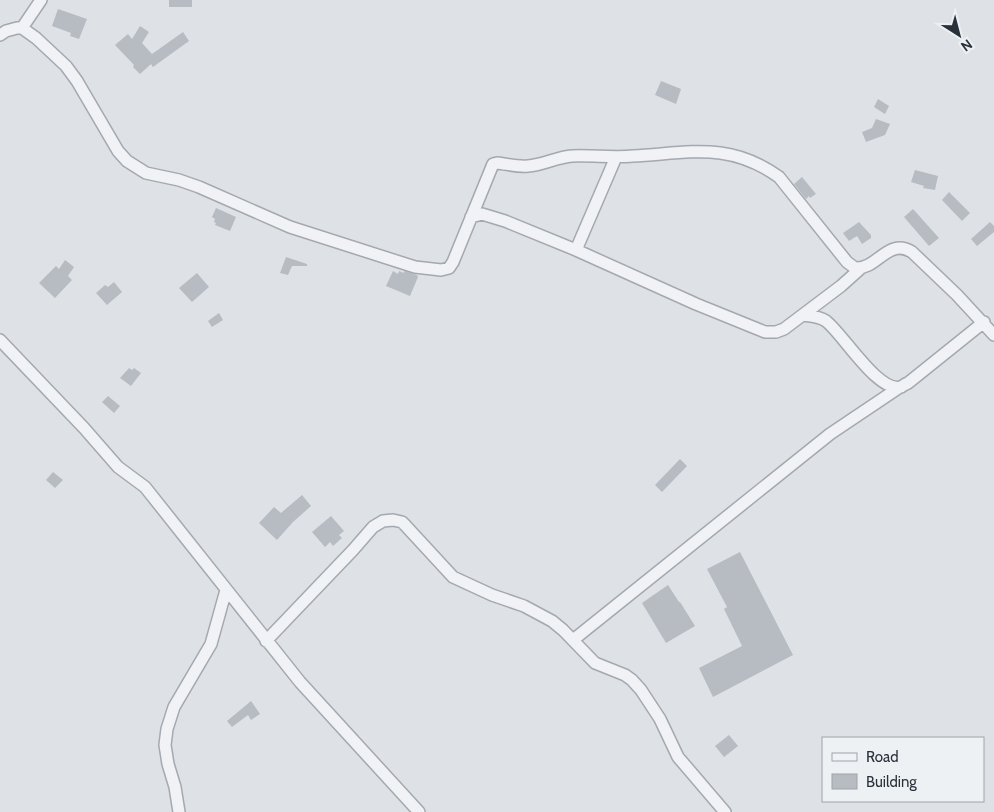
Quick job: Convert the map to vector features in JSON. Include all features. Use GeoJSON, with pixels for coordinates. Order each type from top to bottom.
{"type":"FeatureCollection","features":[{"type":"Feature","properties":{"kind":"street"},"geometry":{"type":"LineString","coordinates":[[22,28],[41,0]]}},
{"type":"Feature","properties":{"kind":"street"},"geometry":{"type":"LineString","coordinates":[[0,35],[12,29],[22,28],[36,38],[66,66],[86,94],[118,151],[127,161],[146,173],[179,180],[313,235],[415,267],[431,270],[449,268],[493,164],[526,166],[571,156],[616,157],[669,152],[717,151],[743,157],[779,177],[846,262],[860,269]]}},
{"type":"Feature","properties":{"kind":"street"},"geometry":{"type":"LineString","coordinates":[[576,250],[616,157]]}},
{"type":"Feature","properties":{"kind":"street"},"geometry":{"type":"LineString","coordinates":[[471,217],[482,214],[492,216],[576,250],[696,304],[765,332],[779,332],[841,286],[860,269],[891,250],[905,248],[912,252],[994,334]]}},
{"type":"Feature","properties":{"kind":"street"},"geometry":{"type":"LineString","coordinates":[[803,315],[825,320],[881,381],[891,386],[900,387]]}},
{"type":"Feature","properties":{"kind":"street"},"geometry":{"type":"LineString","coordinates":[[573,640],[830,434],[908,383],[984,322]]}},
{"type":"Feature","properties":{"kind":"street"},"geometry":{"type":"LineString","coordinates":[[0,340],[84,428],[118,467],[145,487],[266,641],[331,718],[419,812]]}},
{"type":"Feature","properties":{"kind":"street"},"geometry":{"type":"LineString","coordinates":[[266,641],[373,527],[383,521],[393,520],[402,522],[453,577],[492,595],[524,606],[552,621],[595,663],[625,675],[632,680],[652,705],[678,757],[725,812]]}},
{"type":"Feature","properties":{"kind":"street"},"geometry":{"type":"LineString","coordinates":[[179,812],[165,745],[167,730],[174,707],[211,644],[226,590]]}},
{"type":"Feature","properties":{"kind":"building"},"geometry":{"type":"Polygon","coordinates":[[[169,0],[192,0],[192,7],[169,7],[169,0]]]}},
{"type":"Feature","properties":{"kind":"building"},"geometry":{"type":"Polygon","coordinates":[[[58,9],[87,19],[79,39],[70,36],[71,33],[52,26],[58,9]]]}},
{"type":"Feature","properties":{"kind":"building"},"geometry":{"type":"Polygon","coordinates":[[[140,26],[149,32],[142,43],[152,54],[183,32],[189,41],[153,67],[151,64],[140,74],[115,45],[128,34],[132,39],[140,26]]]}},
{"type":"Feature","properties":{"kind":"building"},"geometry":{"type":"Polygon","coordinates":[[[661,81],[681,89],[676,104],[655,95],[661,81]]]}},
{"type":"Feature","properties":{"kind":"building"},"geometry":{"type":"Polygon","coordinates":[[[878,99],[889,106],[885,114],[874,107],[878,99]]]}},
{"type":"Feature","properties":{"kind":"building"},"geometry":{"type":"Polygon","coordinates":[[[876,119],[890,124],[885,135],[866,142],[862,132],[872,128],[876,119]]]}},
{"type":"Feature","properties":{"kind":"building"},"geometry":{"type":"Polygon","coordinates":[[[915,170],[938,176],[935,190],[923,188],[924,186],[911,182],[915,170]]]}},
{"type":"Feature","properties":{"kind":"building"},"geometry":{"type":"Polygon","coordinates":[[[802,177],[816,194],[810,198],[809,196],[806,199],[794,184],[802,177]]]}},
{"type":"Feature","properties":{"kind":"building"},"geometry":{"type":"Polygon","coordinates":[[[949,192],[970,213],[962,221],[942,200],[949,192]]]}},
{"type":"Feature","properties":{"kind":"building"},"geometry":{"type":"Polygon","coordinates":[[[216,208],[236,217],[230,231],[215,225],[215,219],[212,217],[216,208]]]}},
{"type":"Feature","properties":{"kind":"building"},"geometry":{"type":"Polygon","coordinates":[[[913,209],[939,238],[929,246],[904,217],[913,209]]]}},
{"type":"Feature","properties":{"kind":"building"},"geometry":{"type":"Polygon","coordinates":[[[859,222],[871,235],[871,238],[862,244],[857,236],[849,241],[843,233],[859,222]]]}},
{"type":"Feature","properties":{"kind":"building"},"geometry":{"type":"Polygon","coordinates":[[[990,222],[994,226],[994,232],[977,246],[971,239],[990,222]]]}},
{"type":"Feature","properties":{"kind":"building"},"geometry":{"type":"Polygon","coordinates":[[[286,257],[307,264],[307,266],[292,266],[288,275],[280,273],[286,257]]]}},
{"type":"Feature","properties":{"kind":"building"},"geometry":{"type":"Polygon","coordinates":[[[65,260],[74,267],[68,276],[72,280],[55,298],[39,283],[56,266],[59,269],[65,260]]]}},
{"type":"Feature","properties":{"kind":"building"},"geometry":{"type":"Polygon","coordinates":[[[393,271],[398,274],[399,271],[404,273],[404,271],[417,275],[418,277],[410,296],[386,286],[393,271]]]}},
{"type":"Feature","properties":{"kind":"building"},"geometry":{"type":"Polygon","coordinates":[[[197,273],[209,287],[192,302],[179,288],[197,273]]]}},
{"type":"Feature","properties":{"kind":"building"},"geometry":{"type":"Polygon","coordinates":[[[114,282],[122,292],[107,305],[96,293],[105,285],[108,287],[114,282]]]}},
{"type":"Feature","properties":{"kind":"building"},"geometry":{"type":"Polygon","coordinates":[[[219,313],[223,320],[212,327],[208,321],[219,313]]]}},
{"type":"Feature","properties":{"kind":"building"},"geometry":{"type":"Polygon","coordinates":[[[129,368],[132,370],[134,368],[141,373],[131,386],[120,378],[129,368]]]}},
{"type":"Feature","properties":{"kind":"building"},"geometry":{"type":"Polygon","coordinates":[[[108,396],[120,406],[114,413],[102,402],[108,396]]]}},
{"type":"Feature","properties":{"kind":"building"},"geometry":{"type":"Polygon","coordinates":[[[680,459],[687,466],[662,492],[655,485],[680,459]]]}},
{"type":"Feature","properties":{"kind":"building"},"geometry":{"type":"Polygon","coordinates":[[[53,472],[63,480],[55,488],[46,480],[53,472]]]}},
{"type":"Feature","properties":{"kind":"building"},"geometry":{"type":"Polygon","coordinates":[[[302,495],[311,506],[277,540],[259,523],[274,507],[281,513],[302,495]]]}},
{"type":"Feature","properties":{"kind":"building"},"geometry":{"type":"Polygon","coordinates":[[[331,516],[344,531],[339,535],[342,538],[333,546],[330,542],[325,547],[312,532],[331,516]]]}},
{"type":"Feature","properties":{"kind":"building"},"geometry":{"type":"Polygon","coordinates":[[[740,552],[793,655],[713,697],[699,668],[742,646],[724,609],[727,607],[707,569],[740,552]]]}},
{"type":"Feature","properties":{"kind":"building"},"geometry":{"type":"Polygon","coordinates":[[[668,585],[695,626],[666,643],[642,603],[668,585]]]}},
{"type":"Feature","properties":{"kind":"building"},"geometry":{"type":"Polygon","coordinates":[[[251,701],[260,714],[251,720],[248,715],[232,727],[227,721],[251,701]]]}},
{"type":"Feature","properties":{"kind":"building"},"geometry":{"type":"Polygon","coordinates":[[[729,735],[738,746],[724,757],[715,746],[729,735]]]}}]}
